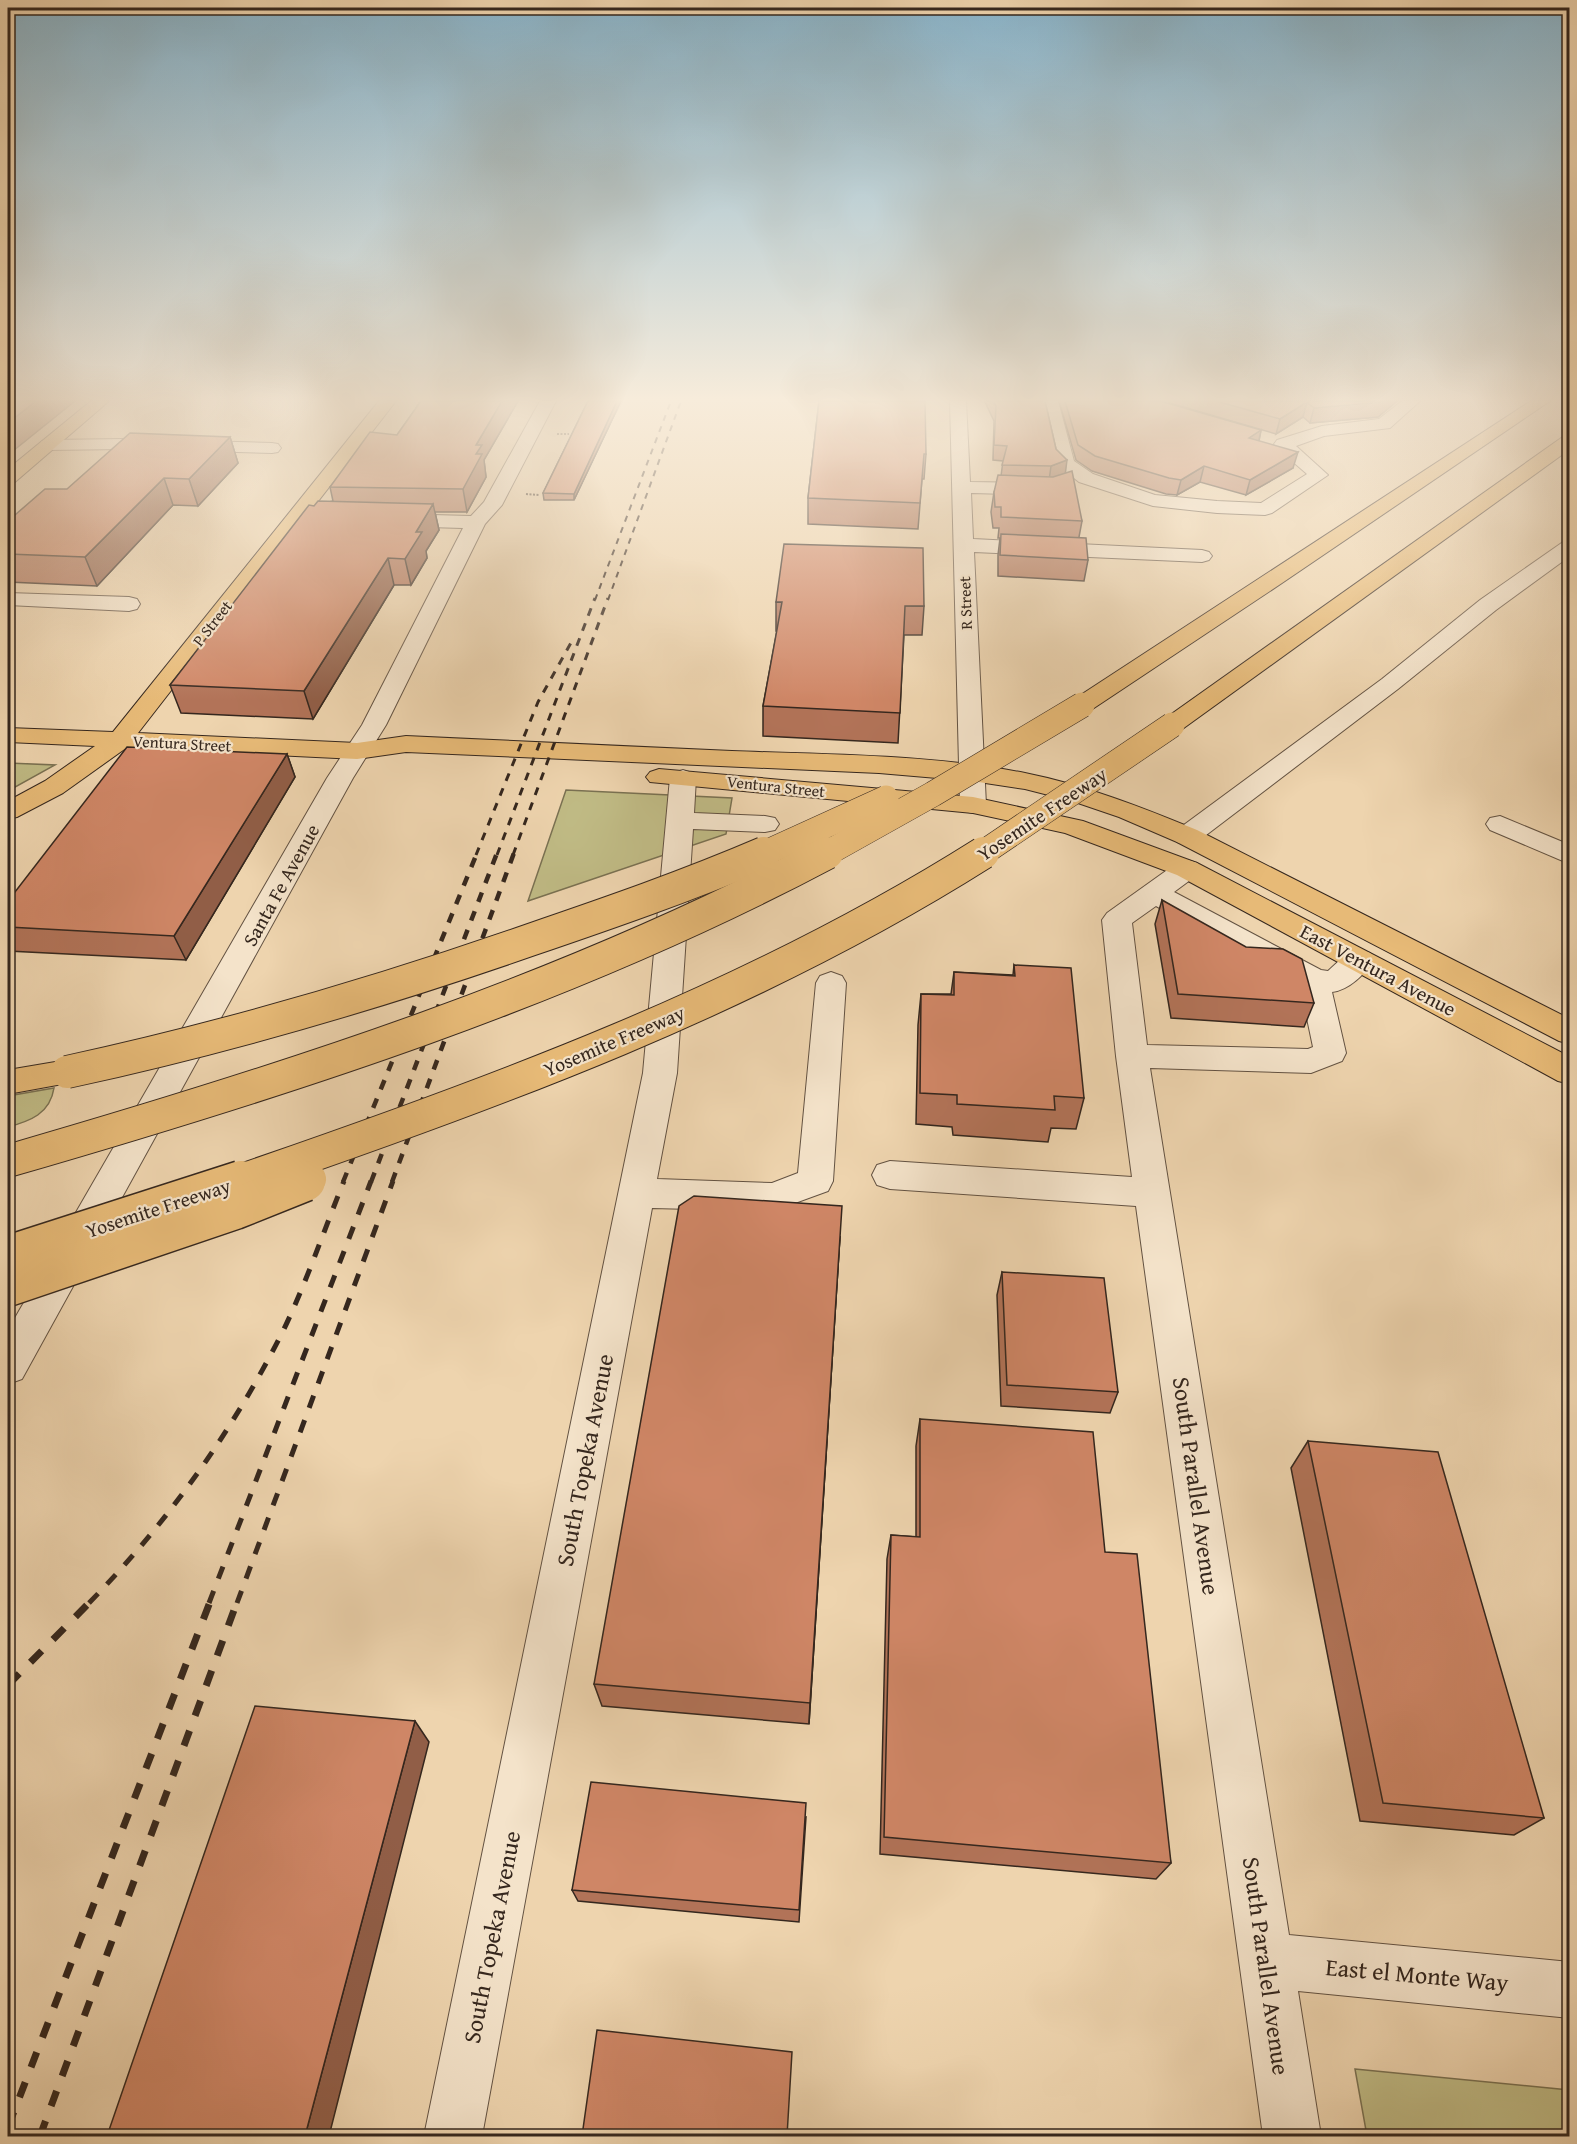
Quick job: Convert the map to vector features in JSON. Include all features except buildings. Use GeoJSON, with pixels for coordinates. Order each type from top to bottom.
{"type":"FeatureCollection","features":[{"type":"Feature","properties":{"kind":"main road","name":"P Street"},"geometry":{"type":"LineString","coordinates":[[8,811],[54,787],[119,741],[309,501]]}},
{"type":"Feature","properties":{"kind":"main road"},"geometry":{"type":"LineString","coordinates":[[8,1161],[130,1127],[366,1048],[530,987],[711,910],[843,844],[948,786],[1091,699],[1391,501]]}},
{"type":"Feature","properties":{"kind":"main road","name":"Yosemite Freeway"},"geometry":{"type":"LineString","coordinates":[[8,1256],[236,1183],[484,1094],[674,1017],[869,920],[992,848],[1172,725],[1485,501]]}},
{"type":"Feature","properties":{"kind":"main road"},"geometry":{"type":"LineString","coordinates":[[8,1082],[67,1072],[197,1043],[305,1013],[488,955],[609,913],[821,829],[917,782],[985,743],[1091,699]]}},
{"type":"Feature","properties":{"kind":"main road","name":"Ventura Street"},"geometry":{"type":"LineString","coordinates":[[8,735],[357,752],[406,744],[879,765],[972,773],[1025,781],[1128,810],[1176,866]]}},
{"type":"Feature","properties":{"kind":"main road","name":"Ventura Street"},"geometry":{"type":"LineString","coordinates":[[357,752],[396,764],[683,778],[973,805],[1073,827],[1176,866]]}},
{"type":"Feature","properties":{"kind":"main road","name":"East Ventura Avenue"},"geometry":{"type":"LineString","coordinates":[[1176,866],[1569,1072]]}},
{"type":"Feature","properties":{"kind":"main road","name":"East Ventura Avenue"},"geometry":{"type":"LineString","coordinates":[[1176,866],[1569,1033]]}},
{"type":"Feature","properties":{"kind":"main road"},"geometry":{"type":"LineString","coordinates":[[8,1286],[235,1209],[297,1185],[424,1126],[484,1094]]}},
{"type":"Feature","properties":{"kind":"street","name":"Santa Fe Avenue"},"geometry":{"type":"LineString","coordinates":[[8,1366],[374,725],[476,522],[494,501]]}},
{"type":"Feature","properties":{"kind":"street","name":"R Street"},"geometry":{"type":"LineString","coordinates":[[961,501],[973,805]]}},
{"type":"Feature","properties":{"kind":"street"},"geometry":{"type":"LineString","coordinates":[[1163,501],[1265,509],[1278,501]]}},
{"type":"Feature","properties":{"kind":"street"},"geometry":{"type":"LineString","coordinates":[[296,517],[322,518]]}},
{"type":"Feature","properties":{"kind":"street"},"geometry":{"type":"LineString","coordinates":[[369,519],[476,522]]}},
{"type":"Feature","properties":{"kind":"street"},"geometry":{"type":"LineString","coordinates":[[963,544],[1202,555]]}},
{"type":"Feature","properties":{"kind":"street"},"geometry":{"type":"LineString","coordinates":[[1359,960],[1334,982],[1314,979],[1176,866],[1390,684],[1488,605],[1569,546]]}},
{"type":"Feature","properties":{"kind":"street"},"geometry":{"type":"LineString","coordinates":[[8,599],[129,604]]}},
{"type":"Feature","properties":{"kind":"street","name":"South Topeka Avenue"},"geometry":{"type":"LineString","coordinates":[[453,2136],[660,1073],[683,778]]}},
{"type":"Feature","properties":{"kind":"street"},"geometry":{"type":"LineString","coordinates":[[679,820],[765,824]]}},
{"type":"Feature","properties":{"kind":"street"},"geometry":{"type":"LineString","coordinates":[[1500,824],[1569,855]]}},
{"type":"Feature","properties":{"kind":"street","name":"South Parallel Avenue"},"geometry":{"type":"LineString","coordinates":[[1176,866],[1117,920],[1132,1056],[1292,2136]]}},
{"type":"Feature","properties":{"kind":"street"},"geometry":{"type":"LineString","coordinates":[[1132,1056],[1311,1061],[1330,1053],[1314,979]]}},
{"type":"Feature","properties":{"kind":"street"},"geometry":{"type":"LineString","coordinates":[[637,1192],[773,1197],[815,1181],[831,983]]}},
{"type":"Feature","properties":{"kind":"street"},"geometry":{"type":"LineString","coordinates":[[890,1175],[1154,1193]]}},
{"type":"Feature","properties":{"kind":"street","name":"East el Monte Way"},"geometry":{"type":"LineString","coordinates":[[1265,1960],[1569,1990]]}},
{"type":"Feature","properties":{"kind":"shaded area"},"geometry":{"type":"Polygon","coordinates":[[[8,763],[55,765],[8,791],[8,763]]]}},
{"type":"Feature","properties":{"kind":"shaded area"},"geometry":{"type":"Polygon","coordinates":[[[566,790],[732,798],[726,834],[528,901],[566,790]]]}},
{"type":"Feature","properties":{"kind":"shaded area"},"geometry":{"type":"Polygon","coordinates":[[[54,1088],[48,1104],[38,1115],[8,1127],[8,1096],[54,1088]]]}},
{"type":"Feature","properties":{"kind":"shaded area"},"geometry":{"type":"Polygon","coordinates":[[[1355,2069],[1569,2090],[1569,2136],[1367,2136],[1355,2069]]]}},
{"type":"Feature","properties":{"kind":"railway"},"geometry":{"type":"LineString","coordinates":[[595,600],[633,501]]}},
{"type":"Feature","properties":{"kind":"railway"},"geometry":{"type":"LineString","coordinates":[[608,600],[644,501]]}},
{"type":"Feature","properties":{"kind":"railway"},"geometry":{"type":"LineString","coordinates":[[497,855],[595,598]]}},
{"type":"Feature","properties":{"kind":"railway"},"geometry":{"type":"LineString","coordinates":[[513,855],[608,598]]}},
{"type":"Feature","properties":{"kind":"railway"},"geometry":{"type":"LineString","coordinates":[[476,855],[538,702],[572,641]]}},
{"type":"Feature","properties":{"kind":"railway"},"geometry":{"type":"LineString","coordinates":[[343,1182],[477,853]]}},
{"type":"Feature","properties":{"kind":"railway"},"geometry":{"type":"LineString","coordinates":[[371,1182],[497,853]]}},
{"type":"Feature","properties":{"kind":"railway"},"geometry":{"type":"LineString","coordinates":[[392,1182],[514,853]]}},
{"type":"Feature","properties":{"kind":"railway"},"geometry":{"type":"LineString","coordinates":[[89,1603],[172,1508],[221,1439],[243,1403],[284,1329],[344,1181]]}},
{"type":"Feature","properties":{"kind":"railway"},"geometry":{"type":"LineString","coordinates":[[209,1603],[371,1181]]}},
{"type":"Feature","properties":{"kind":"railway"},"geometry":{"type":"LineString","coordinates":[[237,1603],[393,1181]]}},
{"type":"Feature","properties":{"kind":"railway"},"geometry":{"type":"LineString","coordinates":[[8,1685],[90,1602]]}},
{"type":"Feature","properties":{"kind":"railway"},"geometry":{"type":"LineString","coordinates":[[8,2127],[210,1602]]}},
{"type":"Feature","properties":{"kind":"railway"},"geometry":{"type":"LineString","coordinates":[[40,2136],[237,1602]]}}]}
